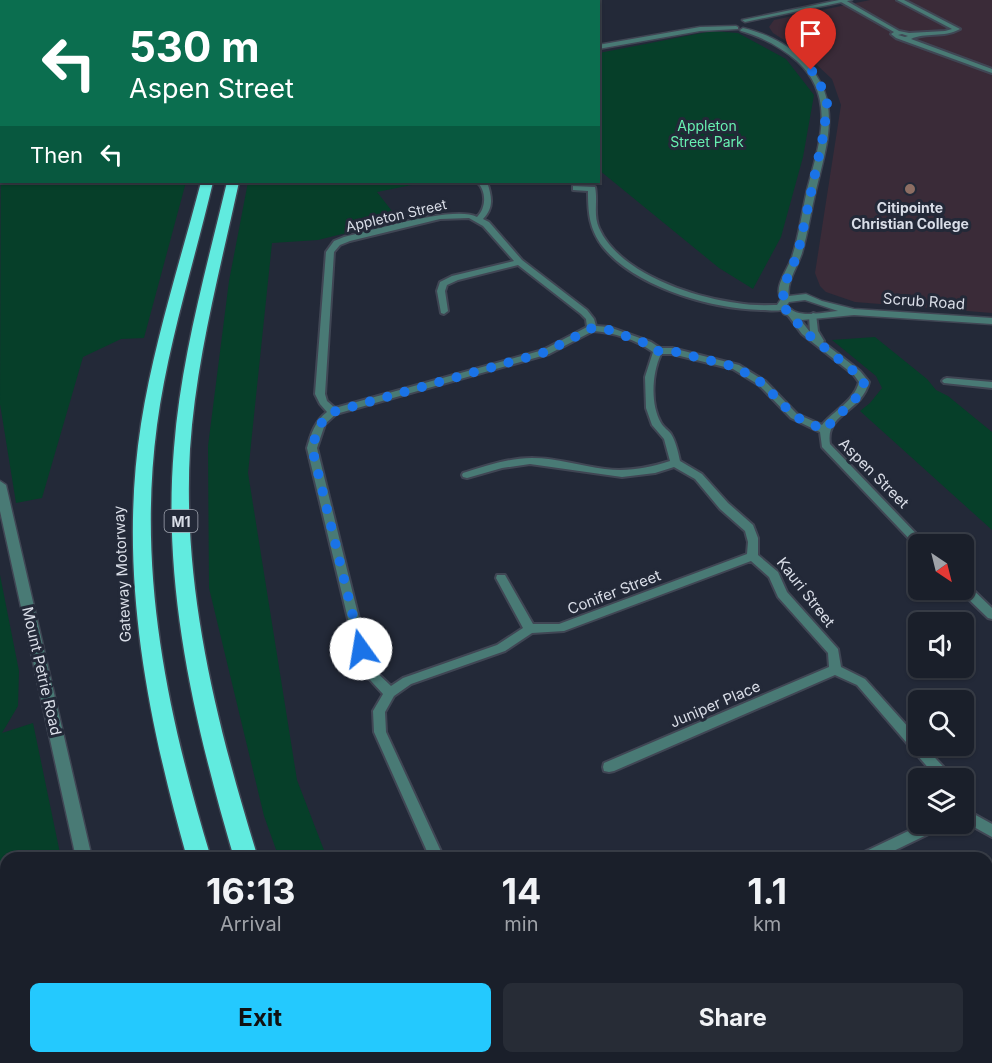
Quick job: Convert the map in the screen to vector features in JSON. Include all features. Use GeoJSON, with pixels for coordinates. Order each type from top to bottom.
{"type":"FeatureCollection","features":[{"type":"Feature","properties":{"kind":"highway","name":"Gateway Motorway"},"geometry":{"type":"LineString","coordinates":[[197,852],[177,785],[151,668],[143,603],[141,502],[153,405],[207,183]]}},
{"type":"Feature","properties":{"kind":"highway","name":"M1"},"geometry":{"type":"LineString","coordinates":[[233,183],[186,409],[180,507],[185,590],[196,666],[215,753],[244,852]]}},
{"type":"Feature","properties":{"kind":"street"},"geometry":{"type":"LineString","coordinates":[[737,27],[745,20],[846,1],[897,32],[895,36],[946,33],[957,29],[900,0]]}},
{"type":"Feature","properties":{"kind":"street"},"geometry":{"type":"LineString","coordinates":[[600,47],[710,28],[756,26],[769,16]]}},
{"type":"Feature","properties":{"kind":"street"},"geometry":{"type":"LineString","coordinates":[[745,20],[756,26],[763,35]]}},
{"type":"Feature","properties":{"kind":"street"},"geometry":{"type":"LineString","coordinates":[[737,27],[763,35],[804,62],[818,78],[827,103],[822,143],[798,253],[797,287],[795,296],[787,307]]}},
{"type":"Feature","properties":{"kind":"street"},"geometry":{"type":"LineString","coordinates":[[908,36],[942,54],[992,71]]}},
{"type":"Feature","properties":{"kind":"street"},"geometry":{"type":"LineString","coordinates":[[482,183],[489,207],[479,219],[519,262],[584,312],[590,319],[592,328]]}},
{"type":"Feature","properties":{"kind":"street"},"geometry":{"type":"LineString","coordinates":[[576,188],[595,189],[592,215],[596,230],[608,248],[646,276],[702,299],[735,306],[787,307]]}},
{"type":"Feature","properties":{"kind":"street","name":"Appleton Street"},"geometry":{"type":"LineString","coordinates":[[333,412],[323,402],[320,394],[320,370],[332,247],[347,239],[440,217],[463,216],[479,219]]}},
{"type":"Feature","properties":{"kind":"street"},"geometry":{"type":"LineString","coordinates":[[444,311],[441,291],[443,284],[455,278],[519,262]]}},
{"type":"Feature","properties":{"kind":"street"},"geometry":{"type":"LineString","coordinates":[[787,307],[783,288],[797,287]]}},
{"type":"Feature","properties":{"kind":"street"},"geometry":{"type":"LineString","coordinates":[[797,287],[817,311]]}},
{"type":"Feature","properties":{"kind":"street","name":"Scrub Road"},"geometry":{"type":"LineString","coordinates":[[787,307],[817,311],[992,321]]}},
{"type":"Feature","properties":{"kind":"street","name":"Aspen Street"},"geometry":{"type":"LineString","coordinates":[[787,307],[805,332],[822,344],[864,382],[862,392],[824,430],[823,438],[830,452],[912,534]]}},
{"type":"Feature","properties":{"kind":"street","name":"Aspen Street"},"geometry":{"type":"LineString","coordinates":[[817,311],[814,332],[822,344]]}},
{"type":"Feature","properties":{"kind":"street"},"geometry":{"type":"LineString","coordinates":[[390,693],[366,669],[312,448],[323,418],[333,412],[546,352],[592,328],[606,329],[648,344],[658,351],[672,351],[736,367],[762,383],[794,416],[824,430]]}},
{"type":"Feature","properties":{"kind":"street"},"geometry":{"type":"LineString","coordinates":[[658,351],[652,360],[649,383],[652,411],[657,425],[668,437],[675,463]]}},
{"type":"Feature","properties":{"kind":"street"},"geometry":{"type":"LineString","coordinates":[[947,381],[992,385]]}},
{"type":"Feature","properties":{"kind":"street"},"geometry":{"type":"LineString","coordinates":[[467,475],[518,461],[538,461],[609,474],[636,475],[675,463],[693,471],[705,481],[722,504],[750,529],[754,544],[752,556]]}},
{"type":"Feature","properties":{"kind":"street","name":"Mount Petrie Road"},"geometry":{"type":"LineString","coordinates":[[0,485],[83,852]]}},
{"type":"Feature","properties":{"kind":"street","name":"Conifer Street"},"geometry":{"type":"LineString","coordinates":[[530,629],[560,628],[752,556]]}},
{"type":"Feature","properties":{"kind":"street","name":"Kauri Street"},"geometry":{"type":"LineString","coordinates":[[752,556],[774,575],[782,594],[834,652],[835,670]]}},
{"type":"Feature","properties":{"kind":"street"},"geometry":{"type":"LineString","coordinates":[[434,852],[380,732],[379,711],[390,693],[407,681],[501,648],[530,629],[501,578]]}},
{"type":"Feature","properties":{"kind":"street"},"geometry":{"type":"LineString","coordinates":[[974,598],[992,615]]}},
{"type":"Feature","properties":{"kind":"street"},"geometry":{"type":"LineString","coordinates":[[835,670],[861,682],[936,768]]}},
{"type":"Feature","properties":{"kind":"street","name":"Juniper Place"},"geometry":{"type":"LineString","coordinates":[[609,767],[835,670]]}},
{"type":"Feature","properties":{"kind":"street"},"geometry":{"type":"LineString","coordinates":[[974,820],[992,831]]}},
{"type":"Feature","properties":{"kind":"street"},"geometry":{"type":"LineString","coordinates":[[878,852],[915,834]]}},
{"type":"Feature","properties":{"kind":"shaded area","name":"Citipointe Christian College"},"geometry":{"type":"Polygon","coordinates":[[[870,0],[992,0],[992,313],[855,302],[826,292],[820,286],[815,273],[841,105],[832,79],[803,52],[773,33],[769,27],[774,20],[870,0]]]}},
{"type":"Feature","properties":{"kind":"green space","name":"Appleton Street Park"},"geometry":{"type":"Polygon","coordinates":[[[712,31],[738,33],[786,59],[814,95],[803,157],[781,237],[753,289],[719,268],[600,171],[600,53],[712,31]]]}},
{"type":"Feature","properties":{"kind":"green space"},"geometry":{"type":"Polygon","coordinates":[[[1,183],[186,183],[144,338],[121,339],[83,357],[42,498],[16,503],[0,404],[1,183]]]}},
{"type":"Feature","properties":{"kind":"green space"},"geometry":{"type":"Polygon","coordinates":[[[248,183],[421,183],[377,192],[399,220],[318,240],[272,243],[248,473],[297,780],[325,852],[277,852],[264,816],[209,588],[208,446],[229,281],[248,183]]]}},
{"type":"Feature","properties":{"kind":"green space"},"geometry":{"type":"Polygon","coordinates":[[[875,337],[927,379],[936,390],[948,396],[992,432],[992,530],[860,411],[882,388],[876,376],[832,340],[875,337]]]}},
{"type":"Feature","properties":{"kind":"green space"},"geometry":{"type":"Polygon","coordinates":[[[0,575],[19,671],[18,706],[2,733],[33,723],[60,852],[0,852],[0,575]]]}},
{"type":"Feature","properties":{"kind":"place","name":"Citipointe Christian College"},"geometry":{"type":"Point","coordinates":[910,189]}},
{"type":"Feature","properties":{"kind":"route"},"geometry":{"type":"LineString","coordinates":[[361,649],[312,448],[323,418],[333,412],[546,352],[592,328],[606,329],[648,344],[658,351],[672,351],[720,361],[736,367],[762,383],[794,416],[824,430],[826,425],[862,392],[864,382],[861,377],[805,332],[782,305],[786,299],[783,295],[783,288],[798,253],[824,132],[827,103],[818,78],[811,70]]}}]}
